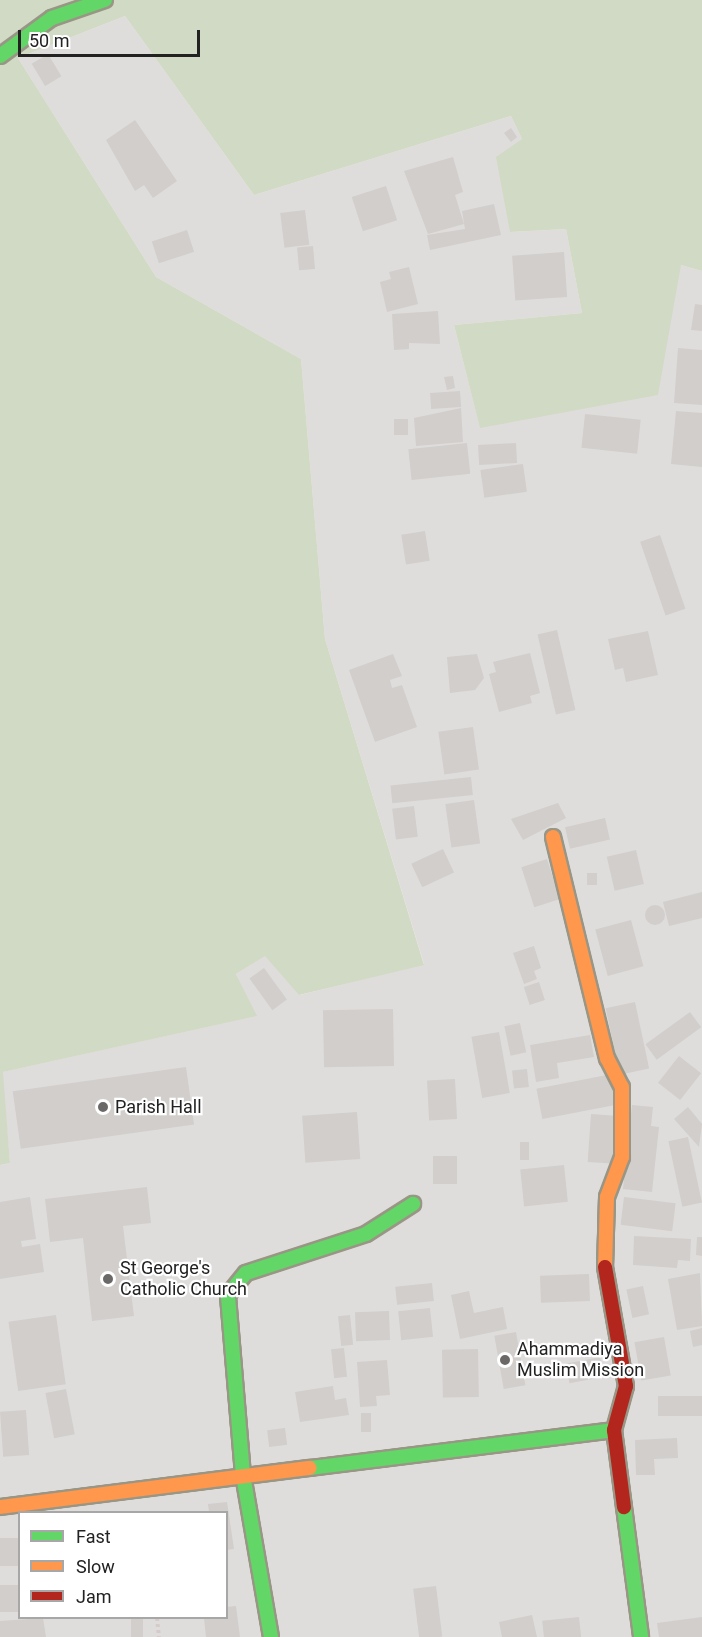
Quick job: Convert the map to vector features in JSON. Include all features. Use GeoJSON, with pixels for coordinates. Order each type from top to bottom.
{"type":"FeatureCollection","features":[{"type":"Feature","properties":{"kind":"street"},"geometry":{"type":"LineString","coordinates":[[0,56],[52,18],[105,0]]}},
{"type":"Feature","properties":{"kind":"street"},"geometry":{"type":"LineString","coordinates":[[553,837],[607,1058],[622,1087],[622,1157],[602,1224],[626,1386],[614,1430],[641,1637]]}},
{"type":"Feature","properties":{"kind":"street"},"geometry":{"type":"LineString","coordinates":[[271,1637],[243,1475],[228,1295],[246,1273],[366,1234],[413,1204]]}},
{"type":"Feature","properties":{"kind":"street"},"geometry":{"type":"LineString","coordinates":[[0,1507],[614,1430]]}},
{"type":"Feature","properties":{"kind":"path"},"geometry":{"type":"LineString","coordinates":[[157,1619],[159,1637]]}},
{"type":"Feature","properties":{"kind":"shaded area"},"geometry":{"type":"Polygon","coordinates":[[[125,16],[254,195],[511,116],[522,139],[510,232],[566,229],[582,313],[454,325],[480,427],[681,265],[702,271],[702,1637],[0,1637],[0,1165],[10,1163],[2,1072],[256,1016],[236,974],[265,955],[300,995],[424,964],[325,639],[301,359],[156,277],[18,58],[125,16]]]}},
{"type":"Feature","properties":{"kind":"green space"},"geometry":{"type":"Polygon","coordinates":[[[0,0],[702,0],[702,271],[681,265],[658,395],[480,428],[454,325],[582,313],[566,229],[510,232],[496,157],[522,139],[511,116],[254,195],[125,16],[18,58],[156,277],[301,359],[325,639],[424,965],[299,995],[265,956],[236,974],[257,1016],[3,1072],[10,1163],[0,1165],[0,0]]]}},
{"type":"Feature","properties":{"kind":"building"},"geometry":{"type":"Polygon","coordinates":[[[48,54],[61,76],[45,86],[32,64],[48,54]]]}},
{"type":"Feature","properties":{"kind":"building"},"geometry":{"type":"Polygon","coordinates":[[[135,120],[177,181],[153,198],[144,185],[135,191],[106,140],[135,120]]]}},
{"type":"Feature","properties":{"kind":"building"},"geometry":{"type":"Polygon","coordinates":[[[511,128],[517,137],[511,142],[504,133],[511,128]]]}},
{"type":"Feature","properties":{"kind":"building"},"geometry":{"type":"Polygon","coordinates":[[[453,157],[463,192],[455,195],[464,224],[428,234],[404,171],[453,157]]]}},
{"type":"Feature","properties":{"kind":"building"},"geometry":{"type":"Polygon","coordinates":[[[386,186],[397,220],[363,231],[352,197],[386,186]]]}},
{"type":"Feature","properties":{"kind":"building"},"geometry":{"type":"Polygon","coordinates":[[[494,204],[501,235],[430,250],[427,235],[465,229],[462,211],[494,204]]]}},
{"type":"Feature","properties":{"kind":"building"},"geometry":{"type":"Polygon","coordinates":[[[305,210],[309,245],[284,248],[280,213],[305,210]]]}},
{"type":"Feature","properties":{"kind":"building"},"geometry":{"type":"Polygon","coordinates":[[[187,230],[194,252],[159,263],[152,241],[187,230]]]}},
{"type":"Feature","properties":{"kind":"building"},"geometry":{"type":"Polygon","coordinates":[[[313,246],[315,269],[299,270],[297,247],[313,246]]]}},
{"type":"Feature","properties":{"kind":"building"},"geometry":{"type":"Polygon","coordinates":[[[564,252],[567,297],[515,301],[512,256],[564,252]]]}},
{"type":"Feature","properties":{"kind":"building"},"geometry":{"type":"Polygon","coordinates":[[[409,267],[418,304],[387,312],[380,282],[391,279],[389,272],[409,267]]]}},
{"type":"Feature","properties":{"kind":"building"},"geometry":{"type":"Polygon","coordinates":[[[695,304],[702,305],[702,331],[691,330],[695,304]]]}},
{"type":"Feature","properties":{"kind":"building"},"geometry":{"type":"Polygon","coordinates":[[[438,311],[440,344],[409,343],[409,349],[394,350],[392,314],[438,311]]]}},
{"type":"Feature","properties":{"kind":"building"},"geometry":{"type":"Polygon","coordinates":[[[678,348],[702,350],[702,405],[674,403],[678,348]]]}},
{"type":"Feature","properties":{"kind":"building"},"geometry":{"type":"Polygon","coordinates":[[[453,376],[455,388],[447,390],[444,377],[453,376]]]}},
{"type":"Feature","properties":{"kind":"building"},"geometry":{"type":"Polygon","coordinates":[[[460,391],[461,407],[431,409],[430,393],[460,391]]]}},
{"type":"Feature","properties":{"kind":"building"},"geometry":{"type":"Polygon","coordinates":[[[461,408],[463,442],[416,446],[414,418],[461,408]]]}},
{"type":"Feature","properties":{"kind":"building"},"geometry":{"type":"Polygon","coordinates":[[[676,411],[702,413],[702,467],[671,464],[676,411]]]}},
{"type":"Feature","properties":{"kind":"building"},"geometry":{"type":"Polygon","coordinates":[[[585,414],[641,420],[637,454],[581,448],[585,414]]]}},
{"type":"Feature","properties":{"kind":"building"},"geometry":{"type":"Polygon","coordinates":[[[394,419],[408,419],[408,435],[394,435],[394,419]]]}},
{"type":"Feature","properties":{"kind":"building"},"geometry":{"type":"Polygon","coordinates":[[[467,443],[470,474],[412,480],[408,449],[467,443]]]}},
{"type":"Feature","properties":{"kind":"building"},"geometry":{"type":"Polygon","coordinates":[[[516,443],[517,463],[479,465],[478,445],[516,443]]]}},
{"type":"Feature","properties":{"kind":"building"},"geometry":{"type":"Polygon","coordinates":[[[523,464],[527,492],[484,498],[480,470],[523,464]]]}},
{"type":"Feature","properties":{"kind":"building"},"geometry":{"type":"Polygon","coordinates":[[[425,531],[430,561],[406,564],[401,535],[425,531]]]}},
{"type":"Feature","properties":{"kind":"building"},"geometry":{"type":"Polygon","coordinates":[[[660,535],[685,609],[666,616],[640,542],[660,535]]]}},
{"type":"Feature","properties":{"kind":"building"},"geometry":{"type":"Polygon","coordinates":[[[557,630],[575,710],[556,714],[538,634],[557,630]]]}},
{"type":"Feature","properties":{"kind":"building"},"geometry":{"type":"Polygon","coordinates":[[[648,631],[658,675],[626,682],[623,668],[615,670],[608,639],[648,631]]]}},
{"type":"Feature","properties":{"kind":"building"},"geometry":{"type":"Polygon","coordinates":[[[530,653],[540,693],[530,696],[532,703],[499,712],[489,674],[496,672],[493,662],[530,653]]]}},
{"type":"Feature","properties":{"kind":"building"},"geometry":{"type":"Polygon","coordinates":[[[393,654],[402,676],[390,680],[392,688],[402,685],[417,727],[375,742],[349,670],[393,654]]]}},
{"type":"Feature","properties":{"kind":"building"},"geometry":{"type":"Polygon","coordinates":[[[477,654],[484,678],[475,690],[450,693],[447,657],[477,654]]]}},
{"type":"Feature","properties":{"kind":"building"},"geometry":{"type":"Polygon","coordinates":[[[473,727],[479,770],[444,774],[438,732],[473,727]]]}},
{"type":"Feature","properties":{"kind":"building"},"geometry":{"type":"Polygon","coordinates":[[[471,777],[473,795],[392,803],[390,785],[471,777]]]}},
{"type":"Feature","properties":{"kind":"building"},"geometry":{"type":"Polygon","coordinates":[[[474,800],[480,844],[451,848],[445,804],[474,800]]]}},
{"type":"Feature","properties":{"kind":"building"},"geometry":{"type":"Polygon","coordinates":[[[558,803],[566,818],[523,840],[511,819],[558,803]]]}},
{"type":"Feature","properties":{"kind":"building"},"geometry":{"type":"Polygon","coordinates":[[[414,806],[418,837],[396,839],[392,809],[414,806]]]}},
{"type":"Feature","properties":{"kind":"building"},"geometry":{"type":"Polygon","coordinates":[[[605,818],[610,839],[570,849],[565,827],[605,818]]]}},
{"type":"Feature","properties":{"kind":"building"},"geometry":{"type":"Polygon","coordinates":[[[443,849],[454,873],[422,887],[411,864],[443,849]]]}},
{"type":"Feature","properties":{"kind":"building"},"geometry":{"type":"Polygon","coordinates":[[[636,850],[644,884],[615,891],[607,857],[636,850]]]}},
{"type":"Feature","properties":{"kind":"building"},"geometry":{"type":"Polygon","coordinates":[[[547,859],[560,899],[534,907],[521,867],[547,859]]]}},
{"type":"Feature","properties":{"kind":"building"},"geometry":{"type":"Polygon","coordinates":[[[587,873],[597,873],[597,885],[587,885],[587,873]]]}},
{"type":"Feature","properties":{"kind":"building"},"geometry":{"type":"Polygon","coordinates":[[[702,892],[702,918],[669,926],[663,902],[702,892]]]}},
{"type":"Feature","properties":{"kind":"building"},"geometry":{"type":"Polygon","coordinates":[[[651,905],[659,905],[665,911],[665,919],[659,925],[651,925],[645,919],[645,911],[651,905]]]}},
{"type":"Feature","properties":{"kind":"building"},"geometry":{"type":"Polygon","coordinates":[[[631,920],[643,966],[608,976],[595,930],[631,920]]]}},
{"type":"Feature","properties":{"kind":"building"},"geometry":{"type":"Polygon","coordinates":[[[534,946],[541,968],[534,971],[537,979],[524,984],[513,953],[534,946]]]}},
{"type":"Feature","properties":{"kind":"building"},"geometry":{"type":"Polygon","coordinates":[[[264,968],[287,1000],[272,1010],[249,979],[264,968]]]}},
{"type":"Feature","properties":{"kind":"building"},"geometry":{"type":"Polygon","coordinates":[[[539,982],[545,1000],[530,1005],[524,987],[539,982]]]}},
{"type":"Feature","properties":{"kind":"building"},"geometry":{"type":"Polygon","coordinates":[[[635,1002],[649,1069],[620,1075],[606,1008],[635,1002]]]}},
{"type":"Feature","properties":{"kind":"building"},"geometry":{"type":"Polygon","coordinates":[[[393,1009],[394,1066],[324,1067],[323,1010],[393,1009]]]}},
{"type":"Feature","properties":{"kind":"building"},"geometry":{"type":"Polygon","coordinates":[[[690,1012],[701,1027],[657,1060],[646,1044],[690,1012]]]}},
{"type":"Feature","properties":{"kind":"building"},"geometry":{"type":"Polygon","coordinates":[[[520,1023],[526,1052],[511,1056],[504,1026],[520,1023]]]}},
{"type":"Feature","properties":{"kind":"building"},"geometry":{"type":"Polygon","coordinates":[[[499,1032],[510,1093],[482,1098],[471,1037],[499,1032]]]}},
{"type":"Feature","properties":{"kind":"building"},"geometry":{"type":"Polygon","coordinates":[[[590,1035],[594,1057],[557,1063],[559,1078],[536,1082],[530,1045],[590,1035]]]}},
{"type":"Feature","properties":{"kind":"building"},"geometry":{"type":"Polygon","coordinates":[[[679,1056],[701,1073],[680,1100],[658,1083],[679,1056]]]}},
{"type":"Feature","properties":{"kind":"building","name":"Parish Hall"},"geometry":{"type":"Polygon","coordinates":[[[186,1067],[194,1124],[21,1149],[13,1091],[186,1067]]]}},
{"type":"Feature","properties":{"kind":"building"},"geometry":{"type":"Polygon","coordinates":[[[527,1069],[529,1087],[514,1088],[512,1071],[527,1069]]]}},
{"type":"Feature","properties":{"kind":"building"},"geometry":{"type":"Polygon","coordinates":[[[612,1074],[618,1104],[542,1119],[536,1089],[612,1074]]]}},
{"type":"Feature","properties":{"kind":"building"},"geometry":{"type":"Polygon","coordinates":[[[455,1079],[457,1119],[429,1120],[427,1080],[455,1079]]]}},
{"type":"Feature","properties":{"kind":"building"},"geometry":{"type":"Polygon","coordinates":[[[632,1105],[653,1107],[651,1126],[659,1127],[652,1192],[623,1189],[632,1105]]]}},
{"type":"Feature","properties":{"kind":"building"},"geometry":{"type":"Polygon","coordinates":[[[688,1107],[702,1124],[699,1147],[674,1119],[688,1107]]]}},
{"type":"Feature","properties":{"kind":"building"},"geometry":{"type":"Polygon","coordinates":[[[357,1112],[360,1159],[305,1163],[302,1116],[357,1112]]]}},
{"type":"Feature","properties":{"kind":"building"},"geometry":{"type":"Polygon","coordinates":[[[591,1114],[619,1116],[616,1164],[588,1162],[591,1114]]]}},
{"type":"Feature","properties":{"kind":"building"},"geometry":{"type":"Polygon","coordinates":[[[688,1137],[702,1203],[682,1207],[668,1141],[688,1137]]]}},
{"type":"Feature","properties":{"kind":"building"},"geometry":{"type":"Polygon","coordinates":[[[520,1142],[529,1142],[529,1160],[520,1160],[520,1142]]]}},
{"type":"Feature","properties":{"kind":"building"},"geometry":{"type":"Polygon","coordinates":[[[433,1156],[457,1156],[457,1184],[433,1184],[433,1156]]]}},
{"type":"Feature","properties":{"kind":"building"},"geometry":{"type":"Polygon","coordinates":[[[564,1165],[568,1202],[524,1206],[520,1170],[564,1165]]]}},
{"type":"Feature","properties":{"kind":"building","name":"St George's Catholic Church"},"geometry":{"type":"Polygon","coordinates":[[[147,1187],[151,1223],[123,1226],[134,1316],[92,1321],[83,1238],[50,1242],[45,1199],[147,1187]]]}},
{"type":"Feature","properties":{"kind":"building"},"geometry":{"type":"Polygon","coordinates":[[[30,1197],[36,1239],[21,1241],[22,1247],[40,1244],[44,1272],[0,1279],[0,1202],[30,1197]]]}},
{"type":"Feature","properties":{"kind":"building"},"geometry":{"type":"Polygon","coordinates":[[[624,1197],[676,1203],[672,1231],[621,1225],[624,1197]]]}},
{"type":"Feature","properties":{"kind":"building"},"geometry":{"type":"Polygon","coordinates":[[[634,1236],[691,1239],[690,1261],[678,1260],[677,1268],[633,1265],[634,1236]]]}},
{"type":"Feature","properties":{"kind":"building"},"geometry":{"type":"Polygon","coordinates":[[[697,1237],[702,1237],[702,1256],[696,1255],[697,1237]]]}},
{"type":"Feature","properties":{"kind":"building"},"geometry":{"type":"Polygon","coordinates":[[[700,1273],[702,1326],[677,1330],[668,1279],[700,1273]]]}},
{"type":"Feature","properties":{"kind":"building"},"geometry":{"type":"Polygon","coordinates":[[[589,1274],[590,1301],[541,1303],[540,1276],[589,1274]]]}},
{"type":"Feature","properties":{"kind":"building"},"geometry":{"type":"Polygon","coordinates":[[[432,1283],[434,1301],[397,1305],[395,1287],[432,1283]]]}},
{"type":"Feature","properties":{"kind":"building"},"geometry":{"type":"Polygon","coordinates":[[[643,1286],[649,1314],[632,1318],[626,1290],[643,1286]]]}},
{"type":"Feature","properties":{"kind":"building"},"geometry":{"type":"Polygon","coordinates":[[[469,1291],[474,1313],[503,1307],[507,1329],[460,1339],[451,1295],[469,1291]]]}},
{"type":"Feature","properties":{"kind":"building"},"geometry":{"type":"Polygon","coordinates":[[[430,1308],[433,1337],[401,1340],[398,1311],[430,1308]]]}},
{"type":"Feature","properties":{"kind":"building"},"geometry":{"type":"Polygon","coordinates":[[[389,1311],[390,1340],[356,1341],[355,1312],[389,1311]]]}},
{"type":"Feature","properties":{"kind":"building"},"geometry":{"type":"Polygon","coordinates":[[[56,1315],[66,1384],[18,1391],[8,1322],[56,1315]]]}},
{"type":"Feature","properties":{"kind":"building"},"geometry":{"type":"Polygon","coordinates":[[[350,1315],[353,1345],[341,1346],[338,1316],[350,1315]]]}},
{"type":"Feature","properties":{"kind":"building"},"geometry":{"type":"Polygon","coordinates":[[[702,1328],[702,1345],[693,1347],[690,1331],[702,1328]]]}},
{"type":"Feature","properties":{"kind":"building"},"geometry":{"type":"Polygon","coordinates":[[[516,1332],[525,1385],[504,1389],[494,1336],[516,1332]]]}},
{"type":"Feature","properties":{"kind":"building"},"geometry":{"type":"Polygon","coordinates":[[[664,1337],[671,1375],[641,1381],[634,1342],[664,1337]]]}},
{"type":"Feature","properties":{"kind":"building"},"geometry":{"type":"Polygon","coordinates":[[[344,1348],[347,1377],[334,1378],[331,1349],[344,1348]]]}},
{"type":"Feature","properties":{"kind":"building"},"geometry":{"type":"Polygon","coordinates":[[[478,1349],[479,1397],[443,1398],[442,1350],[478,1349]]]}},
{"type":"Feature","properties":{"kind":"building"},"geometry":{"type":"Polygon","coordinates":[[[600,1357],[604,1377],[569,1383],[566,1364],[600,1357]]]}},
{"type":"Feature","properties":{"kind":"building"},"geometry":{"type":"Polygon","coordinates":[[[387,1360],[390,1395],[376,1396],[377,1406],[360,1407],[357,1362],[387,1360]]]}},
{"type":"Feature","properties":{"kind":"building"},"geometry":{"type":"Polygon","coordinates":[[[333,1386],[335,1400],[346,1398],[349,1415],[300,1422],[295,1392],[333,1386]]]}},
{"type":"Feature","properties":{"kind":"building"},"geometry":{"type":"Polygon","coordinates":[[[66,1389],[75,1434],[54,1438],[45,1393],[66,1389]]]}},
{"type":"Feature","properties":{"kind":"building"},"geometry":{"type":"Polygon","coordinates":[[[658,1396],[702,1396],[702,1416],[658,1416],[658,1396]]]}},
{"type":"Feature","properties":{"kind":"building"},"geometry":{"type":"Polygon","coordinates":[[[26,1410],[29,1455],[3,1457],[0,1412],[26,1410]]]}},
{"type":"Feature","properties":{"kind":"building"},"geometry":{"type":"Polygon","coordinates":[[[361,1413],[371,1413],[371,1432],[361,1432],[361,1413]]]}},
{"type":"Feature","properties":{"kind":"building"},"geometry":{"type":"Polygon","coordinates":[[[285,1428],[287,1445],[269,1447],[267,1430],[285,1428]]]}},
{"type":"Feature","properties":{"kind":"building"},"geometry":{"type":"Polygon","coordinates":[[[677,1438],[678,1458],[654,1459],[655,1475],[636,1475],[635,1440],[677,1438]]]}},
{"type":"Feature","properties":{"kind":"building"},"geometry":{"type":"Polygon","coordinates":[[[227,1502],[234,1549],[228,1550],[228,1511],[209,1511],[208,1504],[227,1502]]]}},
{"type":"Feature","properties":{"kind":"building"},"geometry":{"type":"Polygon","coordinates":[[[0,1538],[18,1538],[18,1566],[0,1566],[0,1538]]]}},
{"type":"Feature","properties":{"kind":"building"},"geometry":{"type":"Polygon","coordinates":[[[0,1585],[18,1585],[18,1612],[0,1612],[0,1585]]]}},
{"type":"Feature","properties":{"kind":"building"},"geometry":{"type":"Polygon","coordinates":[[[436,1586],[442,1637],[419,1637],[413,1589],[436,1586]]]}},
{"type":"Feature","properties":{"kind":"building"},"geometry":{"type":"Polygon","coordinates":[[[236,1606],[240,1637],[206,1637],[204,1619],[228,1619],[228,1607],[236,1606]]]}},
{"type":"Feature","properties":{"kind":"building"},"geometry":{"type":"Polygon","coordinates":[[[532,1615],[537,1637],[502,1637],[499,1622],[532,1615]]]}},
{"type":"Feature","properties":{"kind":"building"},"geometry":{"type":"Polygon","coordinates":[[[579,1617],[581,1637],[544,1637],[542,1621],[579,1617]]]}},
{"type":"Feature","properties":{"kind":"building"},"geometry":{"type":"Polygon","coordinates":[[[702,1617],[702,1637],[659,1637],[657,1623],[702,1617]]]}},
{"type":"Feature","properties":{"kind":"building"},"geometry":{"type":"Polygon","coordinates":[[[43,1619],[46,1637],[0,1637],[0,1621],[43,1619]]]}},
{"type":"Feature","properties":{"kind":"building"},"geometry":{"type":"Polygon","coordinates":[[[131,1619],[143,1619],[143,1637],[131,1637],[131,1619]]]}},
{"type":"Feature","properties":{"kind":"traffic: fast"},"geometry":{"type":"LineString","coordinates":[[0,56],[52,18],[105,0]]}},
{"type":"Feature","properties":{"kind":"traffic: fast"},"geometry":{"type":"LineString","coordinates":[[271,1637],[243,1475],[228,1295],[246,1273],[366,1234],[413,1204]]}},
{"type":"Feature","properties":{"kind":"traffic: fast"},"geometry":{"type":"LineString","coordinates":[[310,1468],[614,1430]]}},
{"type":"Feature","properties":{"kind":"traffic: fast"},"geometry":{"type":"LineString","coordinates":[[624,1507],[641,1637]]}},
{"type":"Feature","properties":{"kind":"traffic: slow"},"geometry":{"type":"LineString","coordinates":[[553,837],[607,1058],[622,1087],[622,1157],[607,1197],[605,1267]]}},
{"type":"Feature","properties":{"kind":"traffic: slow"},"geometry":{"type":"LineString","coordinates":[[0,1507],[310,1468]]}},
{"type":"Feature","properties":{"kind":"traffic: jam"},"geometry":{"type":"LineString","coordinates":[[605,1267],[626,1386],[614,1430],[624,1507]]}},
{"type":"Feature","properties":{"kind":"place","name":"Parish Hall"},"geometry":{"type":"Point","coordinates":[103,1107]}},
{"type":"Feature","properties":{"kind":"place","name":"St George's Catholic Church"},"geometry":{"type":"Point","coordinates":[108,1279]}},
{"type":"Feature","properties":{"kind":"place","name":"Ahammadiya Muslim Mission"},"geometry":{"type":"Point","coordinates":[505,1360]}}]}
